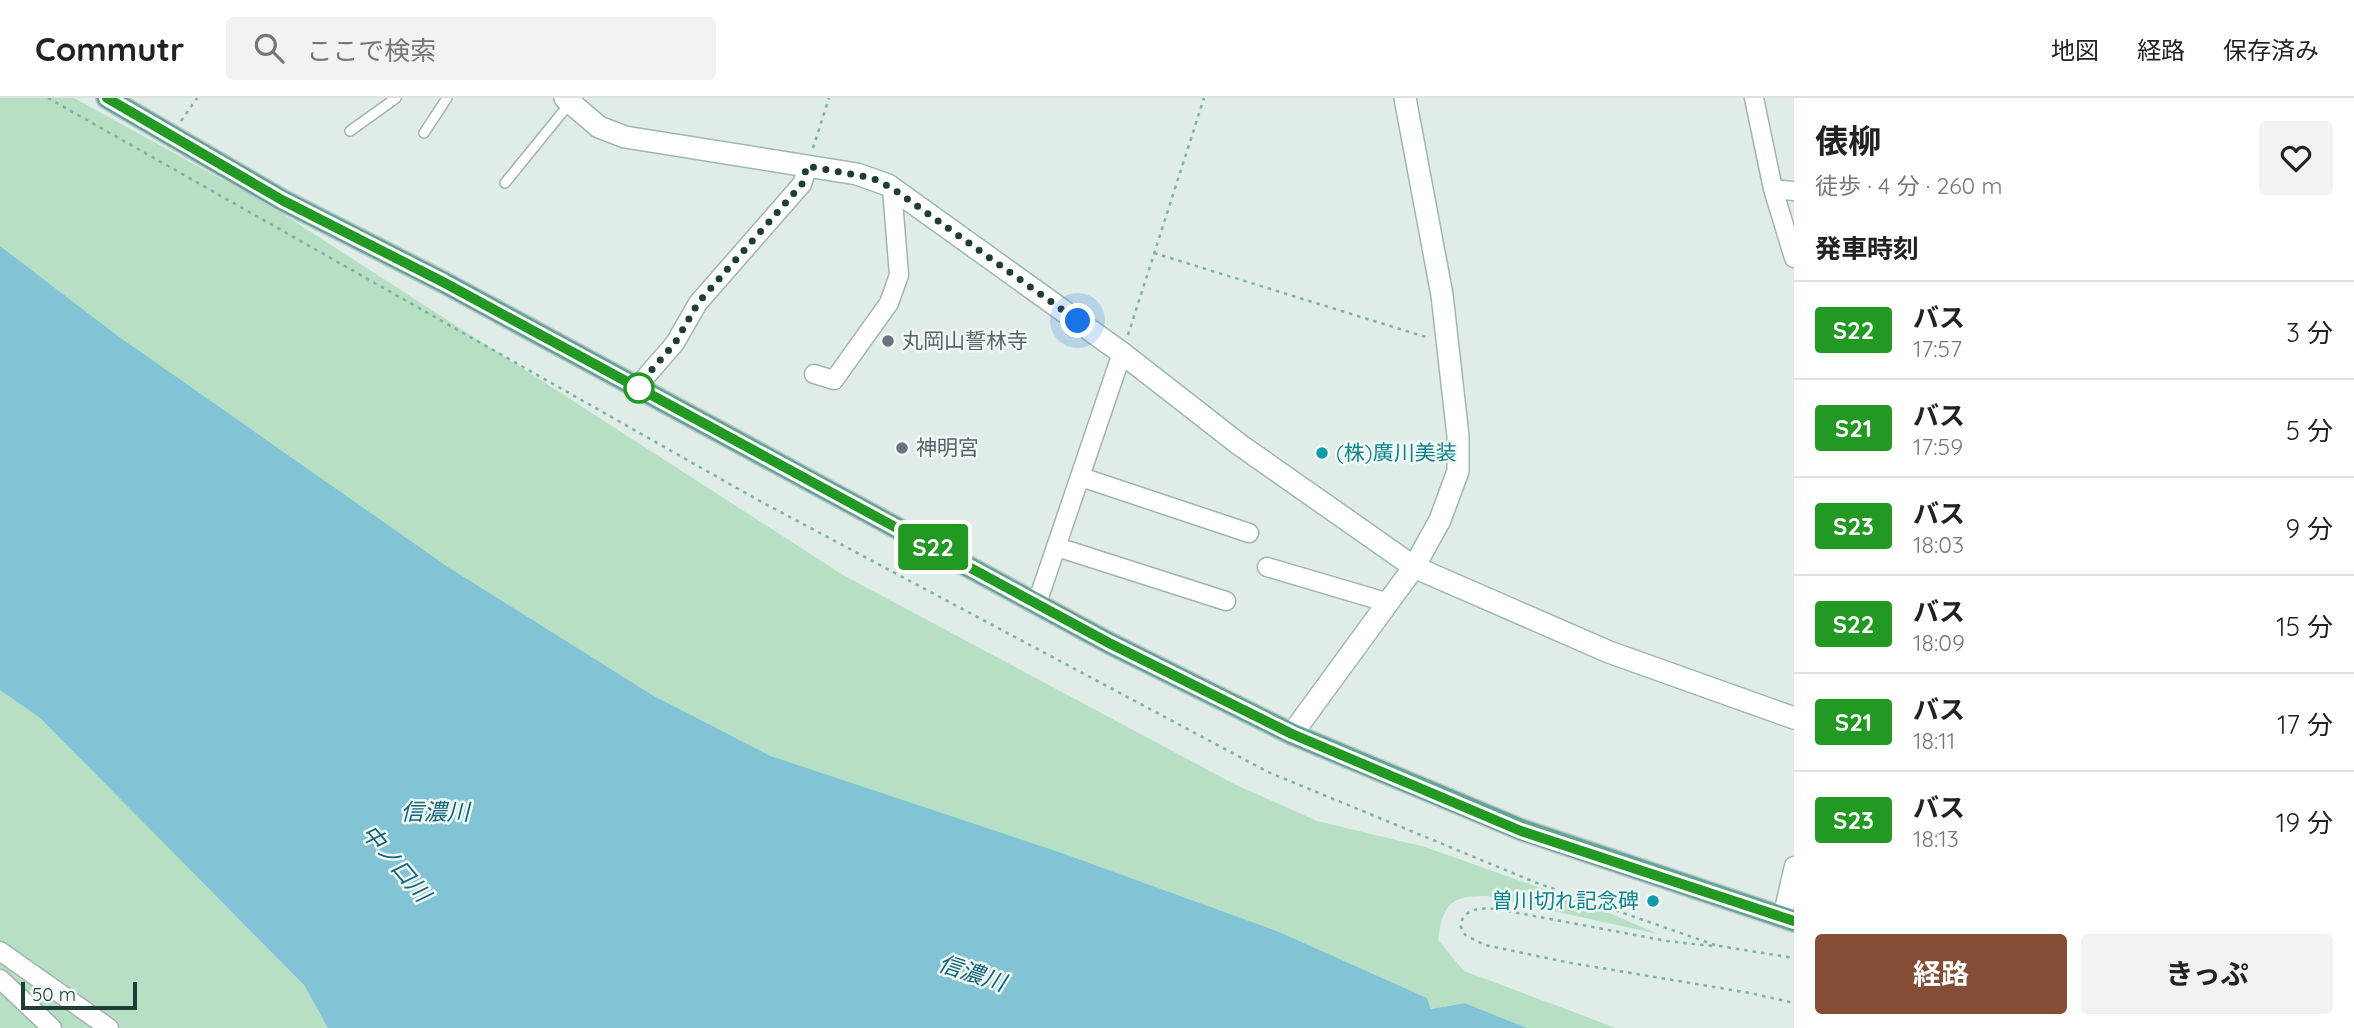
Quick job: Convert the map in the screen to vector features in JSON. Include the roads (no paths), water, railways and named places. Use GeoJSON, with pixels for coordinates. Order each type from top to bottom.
{"type":"FeatureCollection","features":[{"type":"Feature","properties":{"kind":"main road"},"geometry":{"type":"LineString","coordinates":[[107,98],[282,200],[455,288],[1109,643],[1292,734],[1521,831],[1788,919]]}},
{"type":"Feature","properties":{"kind":"street"},"geometry":{"type":"LineString","coordinates":[[1292,734],[1414,567],[1440,520],[1458,471],[1458,436],[1447,344],[1426,202],[1405,98]]}},
{"type":"Feature","properties":{"kind":"street"},"geometry":{"type":"LineString","coordinates":[[1754,98],[1773,189],[1794,258]]}},
{"type":"Feature","properties":{"kind":"street"},"geometry":{"type":"LineString","coordinates":[[568,101],[599,127],[625,137],[872,178],[892,188],[1122,352],[1240,444],[1414,567],[1609,652],[1794,718]]}},
{"type":"Feature","properties":{"kind":"street"},"geometry":{"type":"LineString","coordinates":[[637,387],[675,343],[698,303],[802,184],[807,166]]}},
{"type":"Feature","properties":{"kind":"street"},"geometry":{"type":"LineString","coordinates":[[814,374],[834,380],[889,303],[899,275],[892,188]]}},
{"type":"Feature","properties":{"kind":"street"},"geometry":{"type":"LineString","coordinates":[[1773,189],[1794,191]]}},
{"type":"Feature","properties":{"kind":"street"},"geometry":{"type":"LineString","coordinates":[[1037,603],[1122,352]]}},
{"type":"Feature","properties":{"kind":"street"},"geometry":{"type":"LineString","coordinates":[[1081,477],[1249,533]]}},
{"type":"Feature","properties":{"kind":"street"},"geometry":{"type":"LineString","coordinates":[[1057,547],[1226,601]]}},
{"type":"Feature","properties":{"kind":"street"},"geometry":{"type":"LineString","coordinates":[[1267,567],[1389,603]]}},
{"type":"Feature","properties":{"kind":"street"},"geometry":{"type":"LineString","coordinates":[[1788,919],[1794,866]]}},
{"type":"Feature","properties":{"kind":"street"},"geometry":{"type":"LineString","coordinates":[[0,951],[109,1028]]}},
{"type":"Feature","properties":{"kind":"street"},"geometry":{"type":"LineString","coordinates":[[0,979],[52,1028]]}},
{"type":"Feature","properties":{"kind":"lane"},"geometry":{"type":"LineString","coordinates":[[350,131],[396,98]]}},
{"type":"Feature","properties":{"kind":"lane"},"geometry":{"type":"LineString","coordinates":[[424,133],[447,98]]}},
{"type":"Feature","properties":{"kind":"lane"},"geometry":{"type":"LineString","coordinates":[[505,183],[568,101]]}},
{"type":"Feature","properties":{"kind":"water","name":"信濃川"},"geometry":{"type":"Polygon","coordinates":[[[0,246],[118,336],[448,567],[654,696],[771,756],[1062,853],[1277,931],[1427,998],[1431,1009],[1465,1003],[1527,1028],[328,1028],[304,985],[40,718],[0,690],[0,246]]]}},
{"type":"Feature","properties":{"kind":"place","name":"丸岡山誓林寺"},"geometry":{"type":"Point","coordinates":[888,341]}},
{"type":"Feature","properties":{"kind":"place","name":"神明宮"},"geometry":{"type":"Point","coordinates":[902,448]}},
{"type":"Feature","properties":{"kind":"place","name":"(株)廣川美装"},"geometry":{"type":"Point","coordinates":[1322,453]}},
{"type":"Feature","properties":{"kind":"place","name":"曽川切れ記念碑"},"geometry":{"type":"Point","coordinates":[1653,901]}},
{"type":"Feature","properties":{"kind":"water label","name":"中ノ口川"},"geometry":{"type":"Point","coordinates":[396,863]}}]}
